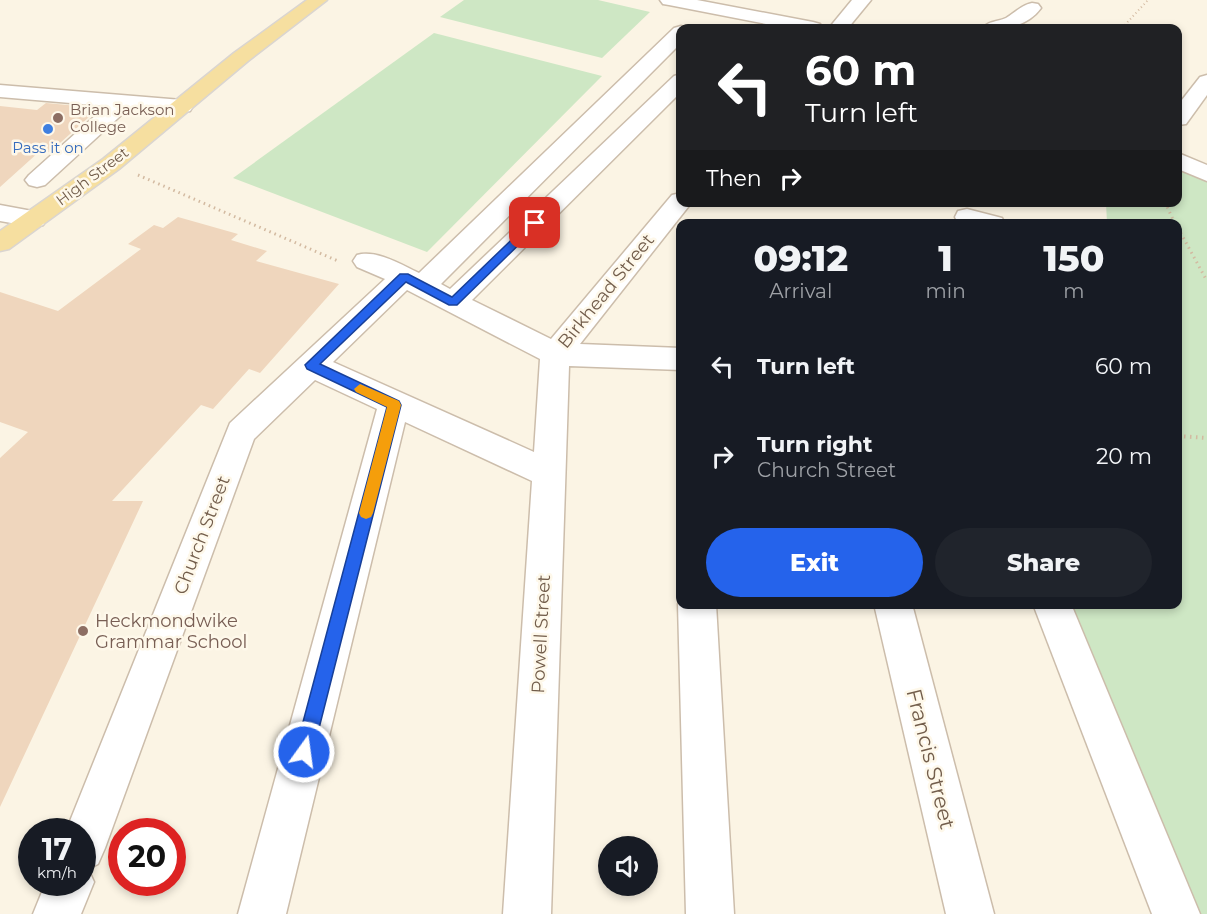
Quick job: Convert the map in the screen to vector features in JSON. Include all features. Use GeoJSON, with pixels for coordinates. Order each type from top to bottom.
{"type":"FeatureCollection","features":[{"type":"Feature","properties":{"kind":"main road","name":"High Street"},"geometry":{"type":"LineString","coordinates":[[0,243],[111,164],[242,57],[318,0]]}},
{"type":"Feature","properties":{"kind":"street"},"geometry":{"type":"LineString","coordinates":[[669,0],[726,5],[798,24]]}},
{"type":"Feature","properties":{"kind":"street"},"geometry":{"type":"LineString","coordinates":[[841,24],[862,0]]}},
{"type":"Feature","properties":{"kind":"street"},"geometry":{"type":"LineString","coordinates":[[1005,24],[1032,8]]}},
{"type":"Feature","properties":{"kind":"street","name":"Church Street"},"geometry":{"type":"LineString","coordinates":[[93,818],[241,432],[311,365],[413,282],[676,37]]}},
{"type":"Feature","properties":{"kind":"street"},"geometry":{"type":"LineString","coordinates":[[1182,114],[1207,81]]}},
{"type":"Feature","properties":{"kind":"street"},"geometry":{"type":"LineString","coordinates":[[453,303],[676,86]]}},
{"type":"Feature","properties":{"kind":"street"},"geometry":{"type":"LineString","coordinates":[[0,91],[182,106]]}},
{"type":"Feature","properties":{"kind":"street"},"geometry":{"type":"LineString","coordinates":[[37,180],[123,102]]}},
{"type":"Feature","properties":{"kind":"street"},"geometry":{"type":"LineString","coordinates":[[1182,162],[1207,174]]}},
{"type":"Feature","properties":{"kind":"street","name":"Birkhead Street"},"geometry":{"type":"LineString","coordinates":[[555,354],[676,206]]}},
{"type":"Feature","properties":{"kind":"street"},"geometry":{"type":"LineString","coordinates":[[0,213],[34,219]]}},
{"type":"Feature","properties":{"kind":"street"},"geometry":{"type":"LineString","coordinates":[[366,261],[413,282],[555,354],[676,359]]}},
{"type":"Feature","properties":{"kind":"street","name":"Powell Street"},"geometry":{"type":"LineString","coordinates":[[527,914],[555,354]]}},
{"type":"Feature","properties":{"kind":"street"},"geometry":{"type":"LineString","coordinates":[[311,365],[394,405],[549,474]]}},
{"type":"Feature","properties":{"kind":"street"},"geometry":{"type":"LineString","coordinates":[[262,914],[394,405]]}},
{"type":"Feature","properties":{"kind":"street"},"geometry":{"type":"LineString","coordinates":[[697,609],[710,914]]}},
{"type":"Feature","properties":{"kind":"street","name":"Francis Street"},"geometry":{"type":"LineString","coordinates":[[894,609],[970,914]]}},
{"type":"Feature","properties":{"kind":"street"},"geometry":{"type":"LineString","coordinates":[[1054,609],[1176,914]]}},
{"type":"Feature","properties":{"kind":"street"},"geometry":{"type":"LineString","coordinates":[[57,914],[64,896]]}},
{"type":"Feature","properties":{"kind":"path"},"geometry":{"type":"LineString","coordinates":[[1126,24],[1148,0]]}},
{"type":"Feature","properties":{"kind":"path"},"geometry":{"type":"LineString","coordinates":[[111,164],[358,270],[366,261]]}},
{"type":"Feature","properties":{"kind":"path"},"geometry":{"type":"LineString","coordinates":[[1182,235],[1207,281]]}},
{"type":"Feature","properties":{"kind":"path"},"geometry":{"type":"LineString","coordinates":[[1182,436],[1207,438]]}},
{"type":"Feature","properties":{"kind":"green space"},"geometry":{"type":"Polygon","coordinates":[[[464,0],[598,0],[650,12],[602,58],[440,17],[464,0]]]}},
{"type":"Feature","properties":{"kind":"green space"},"geometry":{"type":"Polygon","coordinates":[[[434,33],[602,76],[427,252],[233,178],[434,33]]]}},
{"type":"Feature","properties":{"kind":"green space"},"geometry":{"type":"Polygon","coordinates":[[[1182,162],[1207,174],[1207,914],[1176,914],[1054,609],[1182,609],[1182,219],[1107,219],[1106,207],[1182,207],[1182,162]]]}},
{"type":"Feature","properties":{"kind":"building"},"geometry":{"type":"Polygon","coordinates":[[[46,103],[99,108],[50,152],[40,151],[0,187],[0,106],[37,110],[46,103]]]}},
{"type":"Feature","properties":{"kind":"building"},"geometry":{"type":"Polygon","coordinates":[[[178,217],[238,234],[231,240],[267,251],[256,261],[339,284],[260,373],[249,369],[213,409],[201,405],[112,501],[143,501],[0,807],[0,458],[28,432],[0,422],[0,292],[58,311],[141,249],[128,244],[154,225],[163,228],[178,217]]]}},
{"type":"Feature","properties":{"kind":"slow traffic"},"geometry":{"type":"LineString","coordinates":[[360,389],[394,405],[366,513]]}},
{"type":"Feature","properties":{"kind":"place","name":"Brian Jackson College"},"geometry":{"type":"Point","coordinates":[58,118]}},
{"type":"Feature","properties":{"kind":"place","name":"Pass it on"},"geometry":{"type":"Point","coordinates":[48,129]}},
{"type":"Feature","properties":{"kind":"place","name":"Heckmondwike Grammar School"},"geometry":{"type":"Point","coordinates":[83,631]}},
{"type":"Feature","properties":{"kind":"route"},"geometry":{"type":"LineString","coordinates":[[304,752],[394,405],[311,365],[404,277],[453,303],[535,223]]}}]}
